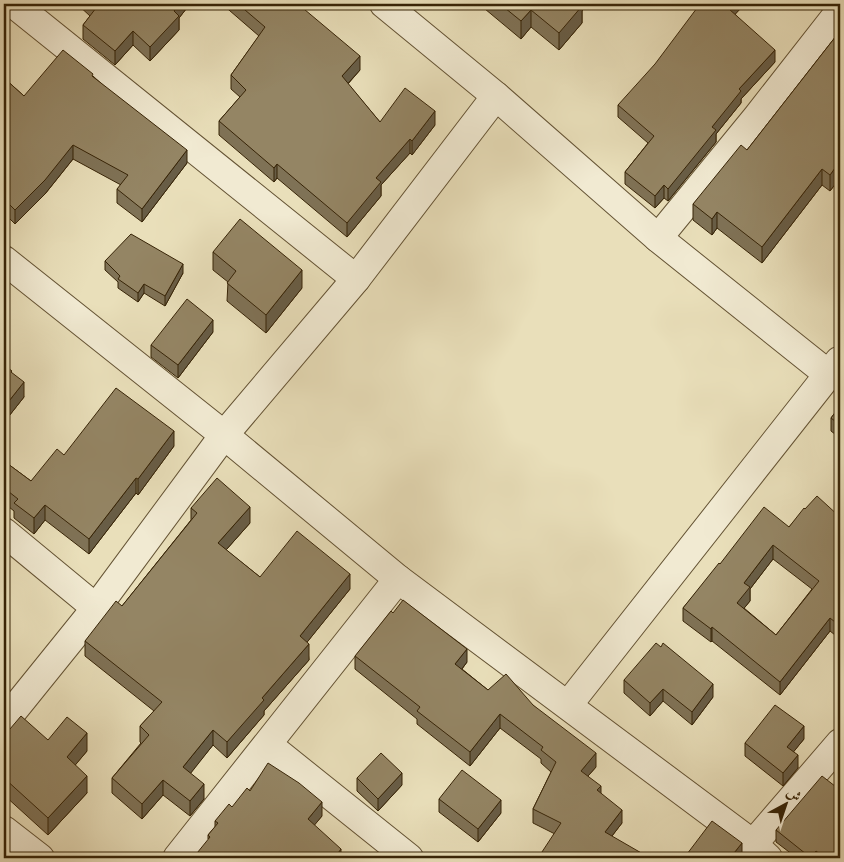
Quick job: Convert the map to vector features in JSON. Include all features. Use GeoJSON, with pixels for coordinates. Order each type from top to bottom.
{"type":"FeatureCollection","features":[{"type":"Feature","properties":{"kind":"street"},"geometry":{"type":"LineString","coordinates":[[14,4],[356,279]]}},
{"type":"Feature","properties":{"kind":"street"},"geometry":{"type":"LineString","coordinates":[[384,4],[496,96],[658,238],[834,367],[568,705]]}},
{"type":"Feature","properties":{"kind":"street"},"geometry":{"type":"LineString","coordinates":[[658,238],[757,117],[840,11]]}},
{"type":"Feature","properties":{"kind":"street"},"geometry":{"type":"LineString","coordinates":[[4,722],[96,608],[224,435],[356,279],[496,96]]}},
{"type":"Feature","properties":{"kind":"street"},"geometry":{"type":"LineString","coordinates":[[4,260],[224,435],[398,579],[761,851],[840,743]]}},
{"type":"Feature","properties":{"kind":"street"},"geometry":{"type":"LineString","coordinates":[[4,532],[96,608]]}},
{"type":"Feature","properties":{"kind":"street"},"geometry":{"type":"LineString","coordinates":[[177,858],[398,579]]}},
{"type":"Feature","properties":{"kind":"street"},"geometry":{"type":"LineString","coordinates":[[268,745],[409,858]]}},
{"type":"Feature","properties":{"kind":"street"},"geometry":{"type":"LineString","coordinates":[[4,830],[40,858]]}},
{"type":"Feature","properties":{"kind":"building"},"geometry":{"type":"Polygon","coordinates":[[[92,4],[179,4],[174,11],[179,16],[150,47],[133,31],[115,51],[83,25],[96,8],[92,4]]]}},
{"type":"Feature","properties":{"kind":"building"},"geometry":{"type":"Polygon","coordinates":[[[238,4],[298,4],[360,56],[342,76],[380,122],[405,88],[435,111],[412,141],[410,139],[376,178],[381,182],[347,223],[277,164],[274,168],[219,121],[246,90],[231,75],[265,27],[238,4]]]}},
{"type":"Feature","properties":{"kind":"building"},"geometry":{"type":"Polygon","coordinates":[[[500,4],[579,4],[582,6],[559,33],[531,10],[521,21],[500,4]]]}},
{"type":"Feature","properties":{"kind":"building"},"geometry":{"type":"Polygon","coordinates":[[[700,4],[734,4],[729,9],[775,50],[739,89],[741,91],[712,127],[716,130],[668,189],[664,185],[655,196],[625,172],[654,136],[618,105],[655,64],[700,4]]]}},
{"type":"Feature","properties":{"kind":"building"},"geometry":{"type":"Polygon","coordinates":[[[840,31],[840,161],[830,175],[822,169],[762,247],[717,212],[712,219],[693,204],[741,145],[747,150],[840,31]]]}},
{"type":"Feature","properties":{"kind":"building"},"geometry":{"type":"Polygon","coordinates":[[[63,50],[93,74],[92,76],[187,150],[142,209],[117,189],[128,175],[73,145],[45,180],[15,210],[4,199],[4,78],[24,96],[63,50]]]}},
{"type":"Feature","properties":{"kind":"building"},"geometry":{"type":"Polygon","coordinates":[[[240,219],[302,270],[266,315],[227,283],[236,271],[213,252],[240,219]]]}},
{"type":"Feature","properties":{"kind":"building"},"geometry":{"type":"Polygon","coordinates":[[[131,234],[183,264],[165,296],[144,284],[138,293],[118,279],[120,276],[105,261],[131,234]]]}},
{"type":"Feature","properties":{"kind":"building"},"geometry":{"type":"Polygon","coordinates":[[[187,299],[213,320],[178,365],[151,345],[187,299]]]}},
{"type":"Feature","properties":{"kind":"building"},"geometry":{"type":"Polygon","coordinates":[[[4,365],[24,382],[9,401],[4,397],[4,365]]]}},
{"type":"Feature","properties":{"kind":"building"},"geometry":{"type":"Polygon","coordinates":[[[116,388],[174,431],[89,539],[45,505],[34,518],[14,503],[18,499],[4,488],[4,461],[31,481],[57,449],[64,455],[116,388]]]}},
{"type":"Feature","properties":{"kind":"building"},"geometry":{"type":"Polygon","coordinates":[[[840,406],[840,425],[831,418],[840,406]]]}},
{"type":"Feature","properties":{"kind":"building"},"geometry":{"type":"Polygon","coordinates":[[[217,478],[250,507],[218,543],[260,577],[297,531],[350,574],[300,636],[309,644],[262,698],[264,700],[227,742],[213,730],[183,767],[204,784],[190,801],[163,780],[142,804],[112,778],[149,735],[140,726],[162,702],[85,641],[116,601],[122,606],[197,513],[191,508],[217,478]]]}},
{"type":"Feature","properties":{"kind":"building"},"geometry":{"type":"Polygon","coordinates":[[[817,496],[840,517],[840,626],[830,618],[780,682],[712,627],[711,629],[683,608],[764,507],[789,527],[817,496]],[[773,545],[744,583],[750,587],[737,603],[776,635],[819,581],[773,545]]]}},
{"type":"Feature","properties":{"kind":"building"},"geometry":{"type":"Polygon","coordinates":[[[403,600],[467,649],[455,664],[488,690],[506,674],[533,705],[596,753],[581,771],[601,786],[597,790],[622,810],[605,832],[650,858],[538,858],[561,823],[533,809],[556,762],[541,750],[543,747],[500,714],[470,752],[417,711],[420,707],[355,656],[391,611],[393,613],[403,600]]]}},
{"type":"Feature","properties":{"kind":"building"},"geometry":{"type":"Polygon","coordinates":[[[656,643],[661,647],[663,643],[713,684],[692,712],[663,689],[650,703],[624,680],[656,643]]]}},
{"type":"Feature","properties":{"kind":"building"},"geometry":{"type":"Polygon","coordinates":[[[775,705],[804,726],[787,747],[798,755],[783,773],[745,743],[775,705]]]}},
{"type":"Feature","properties":{"kind":"building"},"geometry":{"type":"Polygon","coordinates":[[[21,716],[48,740],[67,717],[87,733],[67,757],[87,776],[48,818],[4,778],[4,736],[21,716]]]}},
{"type":"Feature","properties":{"kind":"building"},"geometry":{"type":"Polygon","coordinates":[[[381,753],[402,773],[378,799],[357,778],[381,753]]]}},
{"type":"Feature","properties":{"kind":"building"},"geometry":{"type":"Polygon","coordinates":[[[268,763],[299,783],[322,802],[308,819],[341,849],[338,853],[344,858],[193,858],[210,837],[208,835],[218,823],[215,821],[229,804],[232,807],[247,788],[250,791],[268,763]]]}},
{"type":"Feature","properties":{"kind":"building"},"geometry":{"type":"Polygon","coordinates":[[[462,770],[501,800],[478,829],[439,799],[462,770]]]}},
{"type":"Feature","properties":{"kind":"building"},"geometry":{"type":"Polygon","coordinates":[[[822,776],[840,790],[840,858],[825,858],[816,851],[811,858],[776,830],[822,776]]]}},
{"type":"Feature","properties":{"kind":"building"},"geometry":{"type":"Polygon","coordinates":[[[712,821],[742,843],[730,858],[684,858],[712,821]]]}}]}
